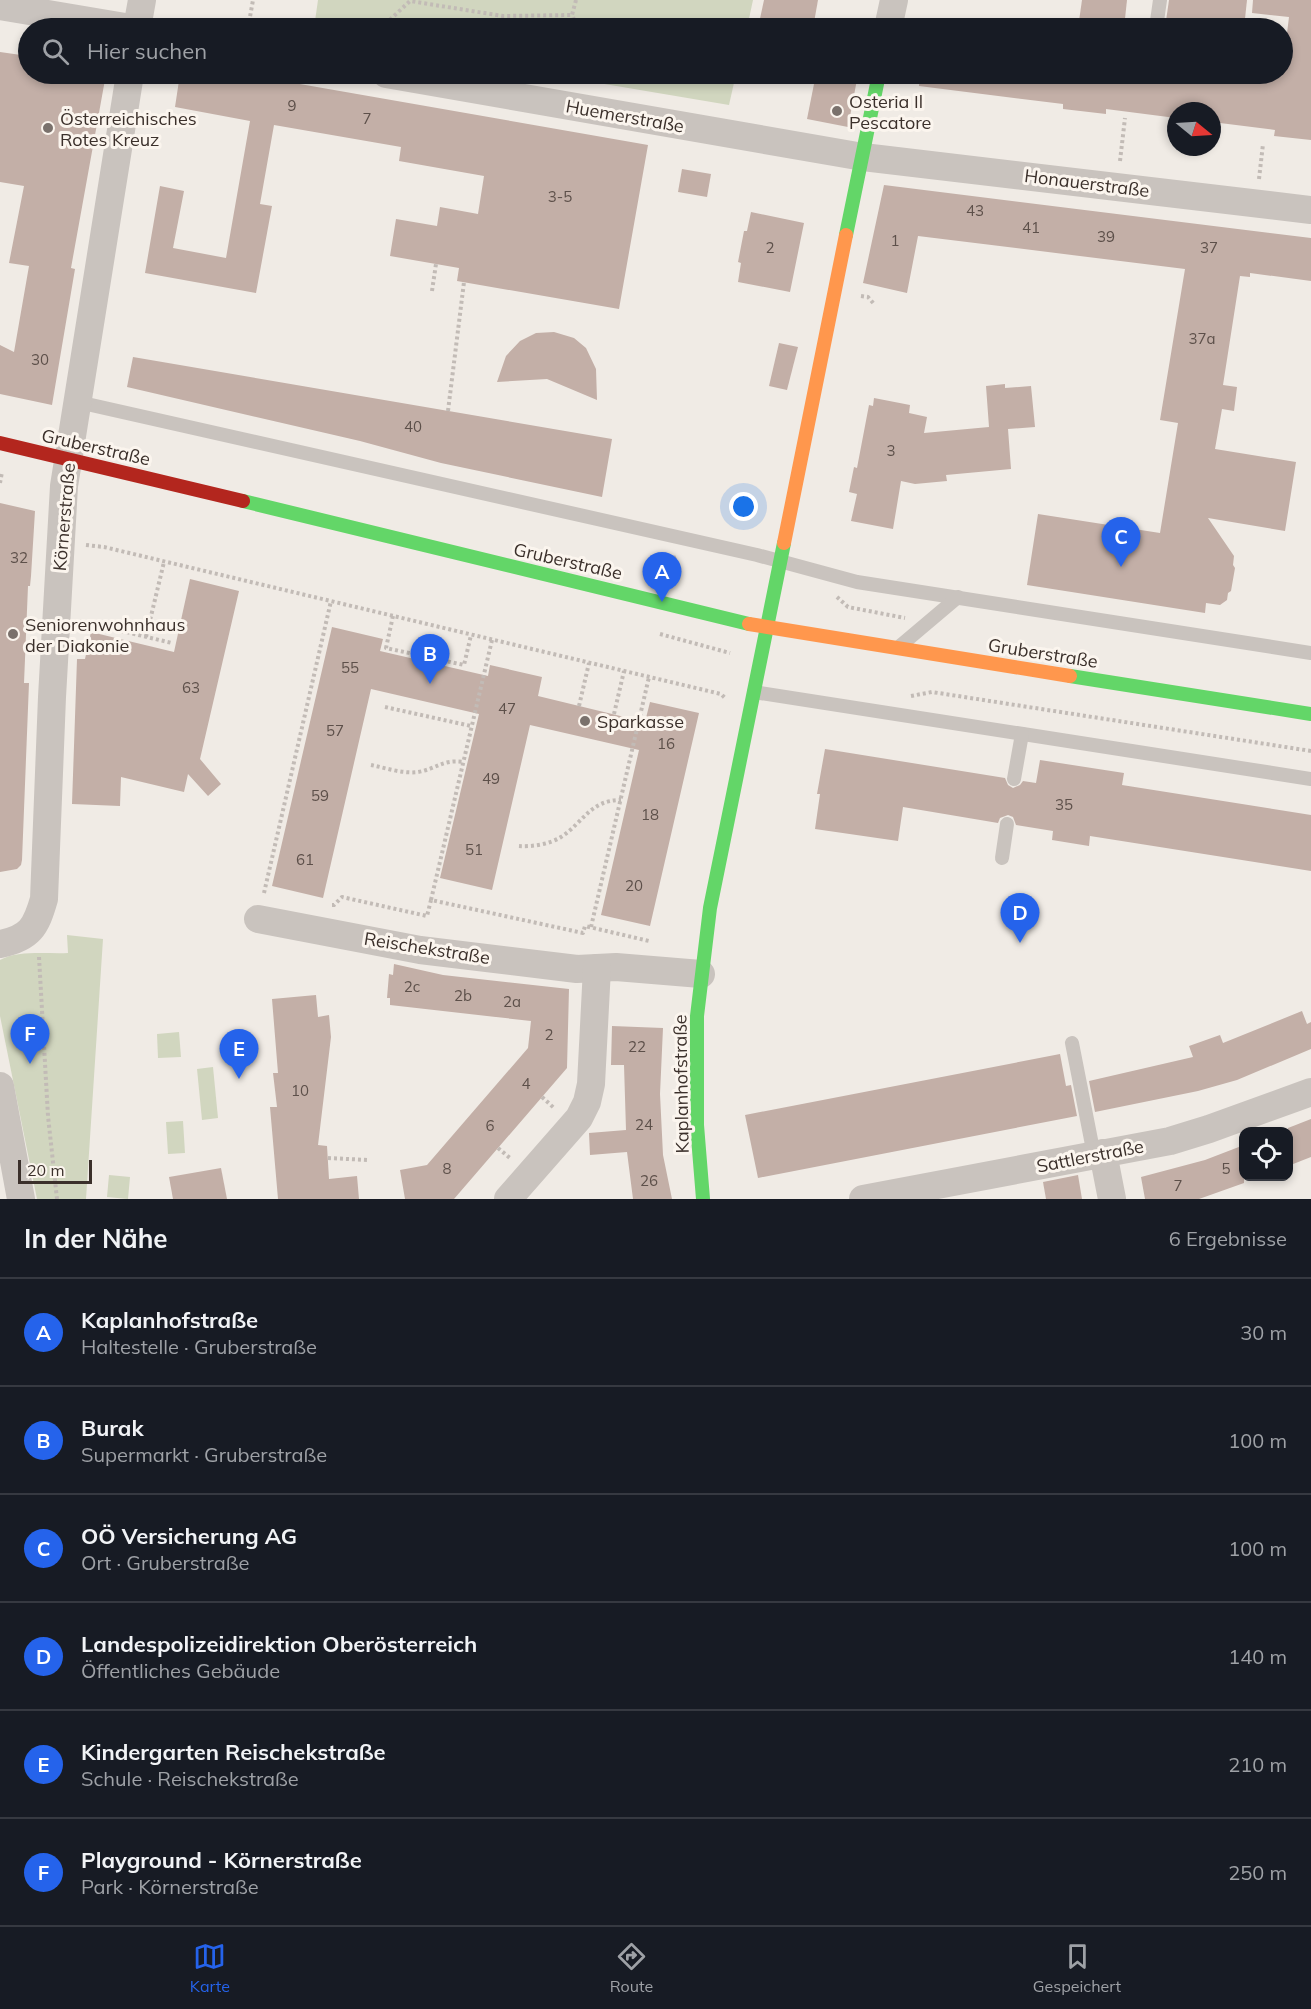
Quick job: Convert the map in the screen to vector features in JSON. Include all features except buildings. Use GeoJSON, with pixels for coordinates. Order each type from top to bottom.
{"type":"FeatureCollection","features":[{"type":"Feature","properties":{"kind":"main road","name":"Kaplanhofstraße"},"geometry":{"type":"LineString","coordinates":[[703,1199],[698,1125],[697,1016],[710,908],[877,84]]}},
{"type":"Feature","properties":{"kind":"main road","name":"Gruberstraße"},"geometry":{"type":"LineString","coordinates":[[0,443],[767,627],[1311,714]]}},
{"type":"Feature","properties":{"kind":"street"},"geometry":{"type":"LineString","coordinates":[[139,18],[142,0]]}},
{"type":"Feature","properties":{"kind":"street"},"geometry":{"type":"LineString","coordinates":[[890,18],[894,0]]}},
{"type":"Feature","properties":{"kind":"street"},"geometry":{"type":"LineString","coordinates":[[1,12],[50,18]]}},
{"type":"Feature","properties":{"kind":"street","name":"Körnerstraße"},"geometry":{"type":"LineString","coordinates":[[0,944],[26,934],[35,927],[44,899],[61,517],[128,84]]}},
{"type":"Feature","properties":{"kind":"street","name":"Huemerstraße"},"geometry":{"type":"LineString","coordinates":[[443,84],[863,157]]}},
{"type":"Feature","properties":{"kind":"street","name":"Honauerstraße"},"geometry":{"type":"LineString","coordinates":[[863,157],[1311,210]]}},
{"type":"Feature","properties":{"kind":"street","name":"Reischekstraße"},"geometry":{"type":"LineString","coordinates":[[260,906],[420,950],[577,969],[616,967],[701,974]]}},
{"type":"Feature","properties":{"kind":"street"},"geometry":{"type":"LineString","coordinates":[[508,1199],[579,1118],[587,1102],[591,1084],[597,968]]}},
{"type":"Feature","properties":{"kind":"street"},"geometry":{"type":"LineString","coordinates":[[0,1086],[21,1199]]}},
{"type":"Feature","properties":{"kind":"street","name":"Sattlerstraße"},"geometry":{"type":"LineString","coordinates":[[863,1199],[1170,1141],[1311,1092]]}},
{"type":"Feature","properties":{"kind":"street"},"geometry":{"type":"LineString","coordinates":[[1098,1154],[1112,1199]]}},
{"type":"Feature","properties":{"kind":"lane"},"geometry":{"type":"LineString","coordinates":[[1157,18],[1160,0]]}},
{"type":"Feature","properties":{"kind":"lane"},"geometry":{"type":"LineString","coordinates":[[78,402],[781,561],[857,582],[1311,653]]}},
{"type":"Feature","properties":{"kind":"lane"},"geometry":{"type":"LineString","coordinates":[[898,648],[958,597]]}},
{"type":"Feature","properties":{"kind":"lane"},"geometry":{"type":"LineString","coordinates":[[754,693],[1311,779]]}},
{"type":"Feature","properties":{"kind":"lane"},"geometry":{"type":"LineString","coordinates":[[1014,779],[1022,734]]}},
{"type":"Feature","properties":{"kind":"lane"},"geometry":{"type":"LineString","coordinates":[[1002,858],[1007,824]]}},
{"type":"Feature","properties":{"kind":"lane"},"geometry":{"type":"LineString","coordinates":[[1072,1043],[1098,1154]]}},
{"type":"Feature","properties":{"kind":"path"},"geometry":{"type":"LineString","coordinates":[[250,18],[253,0]]}},
{"type":"Feature","properties":{"kind":"path"},"geometry":{"type":"LineString","coordinates":[[391,18],[410,0],[503,16],[572,15]]}},
{"type":"Feature","properties":{"kind":"path"},"geometry":{"type":"LineString","coordinates":[[573,18],[572,15],[576,0]]}},
{"type":"Feature","properties":{"kind":"path"},"geometry":{"type":"LineString","coordinates":[[1119,168],[1125,118]]}},
{"type":"Feature","properties":{"kind":"path"},"geometry":{"type":"LineString","coordinates":[[1258,186],[1263,144]]}},
{"type":"Feature","properties":{"kind":"path"},"geometry":{"type":"LineString","coordinates":[[432,291],[436,264]]}},
{"type":"Feature","properties":{"kind":"path"},"geometry":{"type":"LineString","coordinates":[[448,411],[464,282]]}},
{"type":"Feature","properties":{"kind":"path"},"geometry":{"type":"LineString","coordinates":[[857,295],[868,297],[874,304]]}},
{"type":"Feature","properties":{"kind":"path"},"geometry":{"type":"LineString","coordinates":[[0,483],[2,472]]}},
{"type":"Feature","properties":{"kind":"path"},"geometry":{"type":"LineString","coordinates":[[79,549],[90,544],[721,694],[725,699],[726,707]]}},
{"type":"Feature","properties":{"kind":"path"},"geometry":{"type":"LineString","coordinates":[[146,637],[164,561]]}},
{"type":"Feature","properties":{"kind":"path"},"geometry":{"type":"LineString","coordinates":[[260,906],[331,601]]}},
{"type":"Feature","properties":{"kind":"path"},"geometry":{"type":"LineString","coordinates":[[393,616],[386,648],[464,665],[471,635]]}},
{"type":"Feature","properties":{"kind":"path"},"geometry":{"type":"LineString","coordinates":[[74,619],[172,643]]}},
{"type":"Feature","properties":{"kind":"path"},"geometry":{"type":"LineString","coordinates":[[322,903],[334,905],[342,897],[427,916],[492,640]]}},
{"type":"Feature","properties":{"kind":"path"},"geometry":{"type":"LineString","coordinates":[[579,706],[589,663]]}},
{"type":"Feature","properties":{"kind":"path"},"geometry":{"type":"LineString","coordinates":[[614,714],[624,671]]}},
{"type":"Feature","properties":{"kind":"path"},"geometry":{"type":"LineString","coordinates":[[591,927],[649,677]]}},
{"type":"Feature","properties":{"kind":"path"},"geometry":{"type":"LineString","coordinates":[[909,696],[932,692],[1311,751]]}},
{"type":"Feature","properties":{"kind":"path"},"geometry":{"type":"LineString","coordinates":[[385,707],[471,726]]}},
{"type":"Feature","properties":{"kind":"path"},"geometry":{"type":"LineString","coordinates":[[371,765],[410,772],[431,768],[452,760],[463,762]]}},
{"type":"Feature","properties":{"kind":"path"},"geometry":{"type":"LineString","coordinates":[[519,846],[529,847],[560,838],[599,803],[621,800]]}},
{"type":"Feature","properties":{"kind":"path"},"geometry":{"type":"LineString","coordinates":[[260,906],[275,896]]}},
{"type":"Feature","properties":{"kind":"path"},"geometry":{"type":"LineString","coordinates":[[431,900],[583,933],[585,926],[652,942]]}},
{"type":"Feature","properties":{"kind":"path"},"geometry":{"type":"LineString","coordinates":[[39,957],[48,1116],[57,1199]]}},
{"type":"Feature","properties":{"kind":"path"},"geometry":{"type":"LineString","coordinates":[[542,1097],[559,1112]]}},
{"type":"Feature","properties":{"kind":"path"},"geometry":{"type":"LineString","coordinates":[[498,1148],[515,1163]]}},
{"type":"Feature","properties":{"kind":"path"},"geometry":{"type":"LineString","coordinates":[[328,1158],[368,1160]]}},
{"type":"Feature","properties":{"kind":"green space"},"geometry":{"type":"Polygon","coordinates":[[[318,0],[753,0],[749,18],[315,18],[318,0]]]}},
{"type":"Feature","properties":{"kind":"green space"},"geometry":{"type":"Polygon","coordinates":[[[604,84],[734,84],[729,105],[604,84]]]}},
{"type":"Feature","properties":{"kind":"green space"},"geometry":{"type":"Polygon","coordinates":[[[67,935],[103,939],[86,1199],[37,1199],[0,1016],[0,960],[24,954],[68,953],[67,935]]]}},
{"type":"Feature","properties":{"kind":"green space"},"geometry":{"type":"Polygon","coordinates":[[[179,1032],[181,1057],[158,1058],[157,1034],[179,1032]]]}},
{"type":"Feature","properties":{"kind":"green space"},"geometry":{"type":"Polygon","coordinates":[[[213,1067],[218,1118],[202,1120],[197,1069],[213,1067]]]}},
{"type":"Feature","properties":{"kind":"green space"},"geometry":{"type":"Polygon","coordinates":[[[183,1121],[185,1153],[168,1154],[166,1122],[183,1121]]]}},
{"type":"Feature","properties":{"kind":"green space"},"geometry":{"type":"Polygon","coordinates":[[[109,1175],[130,1177],[128,1199],[107,1197],[109,1175]]]}},
{"type":"Feature","properties":{"kind":"traffic: fast"},"geometry":{"type":"LineString","coordinates":[[846,235],[877,84]]}},
{"type":"Feature","properties":{"kind":"traffic: fast"},"geometry":{"type":"LineString","coordinates":[[243,501],[749,624]]}},
{"type":"Feature","properties":{"kind":"traffic: fast"},"geometry":{"type":"LineString","coordinates":[[703,1199],[697,1125],[697,1016],[710,908],[784,543]]}},
{"type":"Feature","properties":{"kind":"traffic: fast"},"geometry":{"type":"LineString","coordinates":[[1070,676],[1311,714]]}},
{"type":"Feature","properties":{"kind":"traffic: slow"},"geometry":{"type":"LineString","coordinates":[[784,543],[846,235]]}},
{"type":"Feature","properties":{"kind":"traffic: slow"},"geometry":{"type":"LineString","coordinates":[[749,624],[1070,676]]}},
{"type":"Feature","properties":{"kind":"traffic: jam"},"geometry":{"type":"LineString","coordinates":[[0,443],[243,501]]}},
{"type":"Feature","properties":{"kind":"place","name":"Osteria Il Pescatore"},"geometry":{"type":"Point","coordinates":[837,111]}},
{"type":"Feature","properties":{"kind":"place","name":"Österreichisches Rotes Kreuz"},"geometry":{"type":"Point","coordinates":[48,128]}},
{"type":"Feature","properties":{"kind":"place","name":"OÖ Versicherung AG"},"geometry":{"type":"Point","coordinates":[1121,567]}},
{"type":"Feature","properties":{"kind":"place","name":"Kaplanhofstraße"},"geometry":{"type":"Point","coordinates":[662,602]}},
{"type":"Feature","properties":{"kind":"place","name":"Seniorenwohnhaus der Diakonie"},"geometry":{"type":"Point","coordinates":[13,634]}},
{"type":"Feature","properties":{"kind":"place","name":"Burak"},"geometry":{"type":"Point","coordinates":[430,684]}},
{"type":"Feature","properties":{"kind":"place","name":"Sparkasse"},"geometry":{"type":"Point","coordinates":[585,721]}},
{"type":"Feature","properties":{"kind":"place","name":"Landespolizeidirektion Oberösterreich"},"geometry":{"type":"Point","coordinates":[1020,943]}},
{"type":"Feature","properties":{"kind":"place","name":"Playground - Körnerstraße"},"geometry":{"type":"Point","coordinates":[30,1064]}},
{"type":"Feature","properties":{"kind":"place","name":"Kindergarten Reischekstraße"},"geometry":{"type":"Point","coordinates":[239,1079]}}]}
